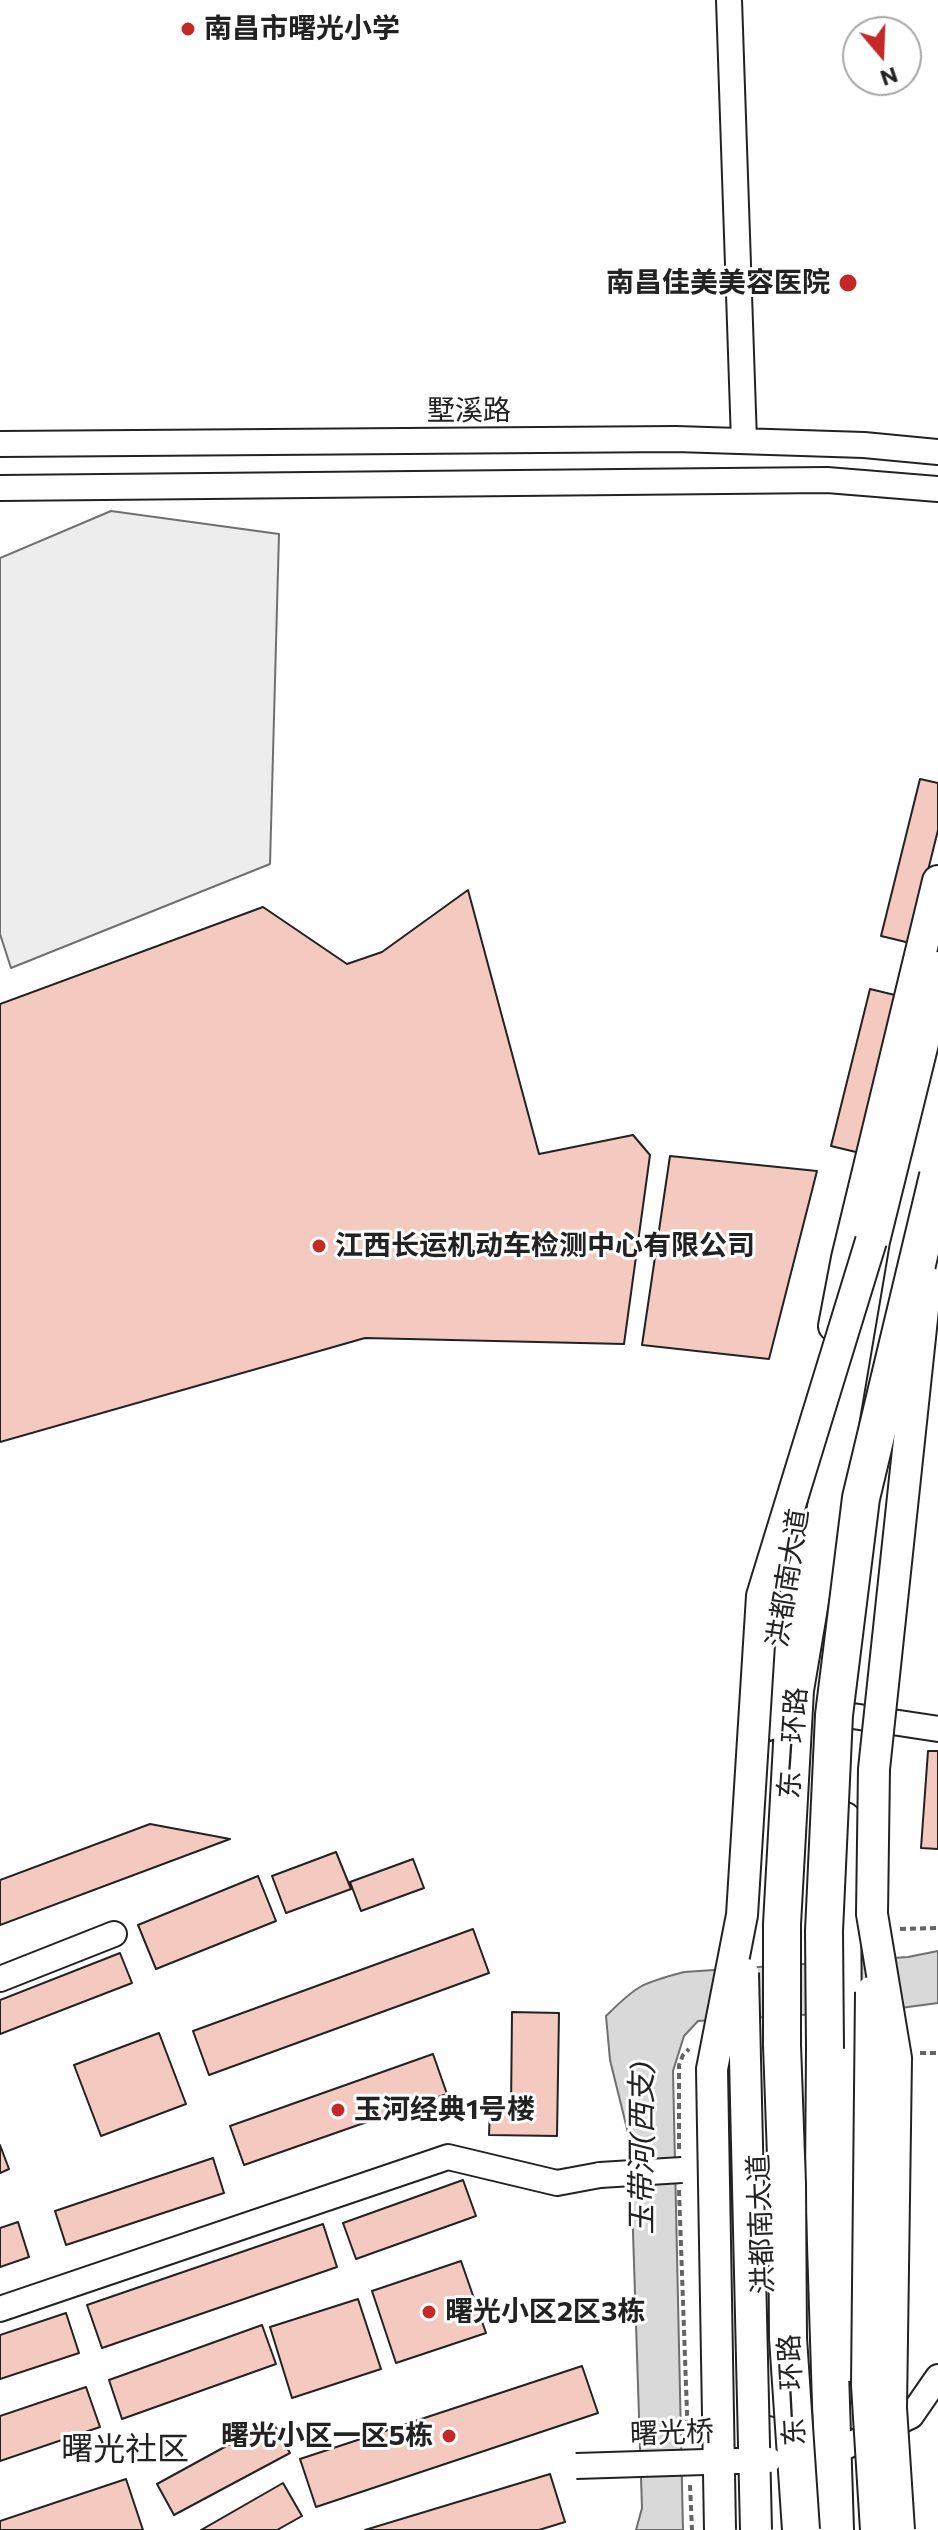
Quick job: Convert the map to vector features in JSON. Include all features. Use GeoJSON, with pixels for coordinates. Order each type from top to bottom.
{"type":"FeatureCollection","features":[{"type":"Feature","properties":{"kind":"highway","name":"东一环路"},"geometry":{"type":"LineString","coordinates":[[801,2530],[788,2338],[782,2045],[783,1909],[795,1690],[871,1241],[938,970]]}},
{"type":"Feature","properties":{"kind":"highway","name":"东一环路"},"geometry":{"type":"LineString","coordinates":[[835,2530],[824,2181],[824,1931],[834,1715],[861,1498],[938,1177]]}},
{"type":"Feature","properties":{"kind":"main road","name":"洪都南大道"},"geometry":{"type":"LineString","coordinates":[[773,2530],[749,1915],[770,1697],[788,1565],[847,1258],[938,881]]}},
{"type":"Feature","properties":{"kind":"main road"},"geometry":{"type":"LineString","coordinates":[[876,2530],[867,2385],[874,1769],[938,1177]]}},
{"type":"Feature","properties":{"kind":"main road"},"geometry":{"type":"LineString","coordinates":[[851,2530],[847,2446],[846,1715],[866,1562],[905,1360],[938,1229]]}},
{"type":"Feature","properties":{"kind":"main road"},"geometry":{"type":"LineString","coordinates":[[756,2530],[749,1915],[762,1596],[871,1241]]}},
{"type":"Feature","properties":{"kind":"main road"},"geometry":{"type":"LineString","coordinates":[[872,1914],[896,2058],[891,2408],[899,2530]]}},
{"type":"Feature","properties":{"kind":"main road"},"geometry":{"type":"LineString","coordinates":[[720,2530],[712,2069],[749,1915]]}},
{"type":"Feature","properties":{"kind":"street"},"geometry":{"type":"LineString","coordinates":[[729,0],[744,441]]}},
{"type":"Feature","properties":{"kind":"street","name":"墅溪路"},"geometry":{"type":"LineString","coordinates":[[0,444],[676,439],[864,445],[938,452]]}},
{"type":"Feature","properties":{"kind":"street"},"geometry":{"type":"LineString","coordinates":[[0,488],[827,480],[938,489]]}},
{"type":"Feature","properties":{"kind":"street"},"geometry":{"type":"LineString","coordinates":[[846,1715],[938,1729]]}},
{"type":"Feature","properties":{"kind":"street"},"geometry":{"type":"LineString","coordinates":[[0,1979],[114,1934]]}},
{"type":"Feature","properties":{"kind":"street"},"geometry":{"type":"LineString","coordinates":[[0,2309],[448,2157],[557,2183],[600,2175],[759,2164]]}},
{"type":"Feature","properties":{"kind":"street"},"geometry":{"type":"LineString","coordinates":[[847,2446],[911,2416],[938,2377]]}},
{"type":"Feature","properties":{"kind":"street","name":"曙光桥"},"geometry":{"type":"LineString","coordinates":[[576,2466],[769,2460]]}},
{"type":"Feature","properties":{"kind":"shaded area"},"geometry":{"type":"Polygon","coordinates":[[[111,511],[279,534],[270,864],[11,968],[0,934],[0,558],[111,511]]]}},
{"type":"Feature","properties":{"kind":"water","name":"玉带河(西支)"},"geometry":{"type":"Polygon","coordinates":[[[938,1951],[938,2003],[886,2010],[698,2021],[684,2036],[673,2071],[683,2530],[636,2530],[642,2508],[630,2141],[610,2060],[606,2016],[641,1986],[684,1972],[908,1957],[938,1951]]]}},
{"type":"Feature","properties":{"kind":"building"},"geometry":{"type":"Polygon","coordinates":[[[920,779],[938,783],[938,830],[910,943],[881,936],[920,779]]]}},
{"type":"Feature","properties":{"kind":"building","name":"江西长运机动车检测中心有限公司"},"geometry":{"type":"Polygon","coordinates":[[[468,890],[539,1154],[633,1135],[650,1155],[624,1344],[365,1338],[0,1442],[0,1004],[263,907],[347,964],[382,952],[468,890]]]}},
{"type":"Feature","properties":{"kind":"building"},"geometry":{"type":"Polygon","coordinates":[[[870,989],[899,996],[860,1153],[831,1146],[870,989]]]}},
{"type":"Feature","properties":{"kind":"building"},"geometry":{"type":"Polygon","coordinates":[[[670,1156],[817,1171],[769,1359],[642,1345],[670,1156]]]}},
{"type":"Feature","properties":{"kind":"building"},"geometry":{"type":"Polygon","coordinates":[[[928,1751],[938,1751],[938,1849],[921,1848],[928,1751]]]}},
{"type":"Feature","properties":{"kind":"building"},"geometry":{"type":"Polygon","coordinates":[[[150,1824],[230,1839],[0,1925],[0,1880],[150,1824]]]}},
{"type":"Feature","properties":{"kind":"building"},"geometry":{"type":"Polygon","coordinates":[[[336,1852],[351,1889],[286,1913],[272,1876],[336,1852]]]}},
{"type":"Feature","properties":{"kind":"building"},"geometry":{"type":"Polygon","coordinates":[[[413,1859],[424,1888],[361,1911],[350,1882],[413,1859]]]}},
{"type":"Feature","properties":{"kind":"building"},"geometry":{"type":"Polygon","coordinates":[[[258,1876],[276,1921],[156,1969],[138,1925],[258,1876]]]}},
{"type":"Feature","properties":{"kind":"building"},"geometry":{"type":"Polygon","coordinates":[[[473,1929],[489,1973],[209,2075],[193,2031],[473,1929]]]}},
{"type":"Feature","properties":{"kind":"building"},"geometry":{"type":"Polygon","coordinates":[[[120,1953],[132,1983],[0,2034],[0,2000],[120,1953]]]}},
{"type":"Feature","properties":{"kind":"building"},"geometry":{"type":"Polygon","coordinates":[[[512,2012],[559,2013],[557,2136],[489,2135],[490,2109],[511,2109],[512,2012]]]}},
{"type":"Feature","properties":{"kind":"building"},"geometry":{"type":"Polygon","coordinates":[[[159,2033],[186,2104],[101,2136],[74,2065],[159,2033]]]}},
{"type":"Feature","properties":{"kind":"building","name":"玉河经典1号楼"},"geometry":{"type":"Polygon","coordinates":[[[433,2054],[447,2094],[244,2165],[230,2126],[433,2054]]]}},
{"type":"Feature","properties":{"kind":"building"},"geometry":{"type":"Polygon","coordinates":[[[0,2145],[9,2169],[0,2173],[0,2145]]]}},
{"type":"Feature","properties":{"kind":"building"},"geometry":{"type":"Polygon","coordinates":[[[213,2158],[224,2193],[66,2245],[55,2211],[213,2158]]]}},
{"type":"Feature","properties":{"kind":"building"},"geometry":{"type":"Polygon","coordinates":[[[463,2180],[476,2216],[356,2259],[343,2223],[463,2180]]]}},
{"type":"Feature","properties":{"kind":"building"},"geometry":{"type":"Polygon","coordinates":[[[18,2222],[29,2257],[0,2267],[0,2228],[18,2222]]]}},
{"type":"Feature","properties":{"kind":"building"},"geometry":{"type":"Polygon","coordinates":[[[323,2224],[337,2267],[102,2348],[87,2305],[323,2224]]]}},
{"type":"Feature","properties":{"kind":"building","name":"曙光小区2区3栋"},"geometry":{"type":"Polygon","coordinates":[[[461,2261],[486,2333],[396,2363],[372,2291],[461,2261]]]}},
{"type":"Feature","properties":{"kind":"building"},"geometry":{"type":"Polygon","coordinates":[[[358,2299],[381,2369],[292,2398],[270,2327],[358,2299]]]}},
{"type":"Feature","properties":{"kind":"building"},"geometry":{"type":"Polygon","coordinates":[[[66,2313],[79,2353],[0,2379],[0,2335],[66,2313]]]}},
{"type":"Feature","properties":{"kind":"building"},"geometry":{"type":"Polygon","coordinates":[[[262,2325],[276,2364],[122,2419],[109,2380],[262,2325]]]}},
{"type":"Feature","properties":{"kind":"building","name":"曙光小区一区5栋"},"geometry":{"type":"Polygon","coordinates":[[[582,2366],[598,2413],[316,2507],[300,2459],[582,2366]]]}},
{"type":"Feature","properties":{"kind":"building"},"geometry":{"type":"Polygon","coordinates":[[[86,2387],[100,2427],[0,2461],[0,2416],[86,2387]]]}},
{"type":"Feature","properties":{"kind":"building"},"geometry":{"type":"Polygon","coordinates":[[[272,2421],[290,2453],[174,2515],[157,2484],[272,2421]]]}},
{"type":"Feature","properties":{"kind":"building"},"geometry":{"type":"Polygon","coordinates":[[[550,2474],[565,2522],[539,2530],[365,2530],[550,2474]]]}},
{"type":"Feature","properties":{"kind":"building"},"geometry":{"type":"Polygon","coordinates":[[[126,2479],[143,2530],[0,2530],[0,2521],[126,2479]]]}},
{"type":"Feature","properties":{"kind":"building"},"geometry":{"type":"Polygon","coordinates":[[[283,2483],[302,2516],[277,2530],[201,2530],[283,2483]]]}},
{"type":"Feature","properties":{"kind":"place","name":"南昌市曙光小学"},"geometry":{"type":"Point","coordinates":[188,29]}},
{"type":"Feature","properties":{"kind":"place","name":"南昌佳美美容医院"},"geometry":{"type":"Point","coordinates":[848,283]}},
{"type":"Feature","properties":{"kind":"place","name":"江西长运机动车检测中心有限公司"},"geometry":{"type":"Point","coordinates":[319,1246]}},
{"type":"Feature","properties":{"kind":"place","name":"玉河经典1号楼"},"geometry":{"type":"Point","coordinates":[338,2110]}},
{"type":"Feature","properties":{"kind":"place","name":"曙光小区2区3栋"},"geometry":{"type":"Point","coordinates":[429,2312]}},
{"type":"Feature","properties":{"kind":"place","name":"曙光小区一区5栋"},"geometry":{"type":"Point","coordinates":[449,2436]}},
{"type":"Feature","properties":{"kind":"district","name":"曙光社区"},"geometry":{"type":"Point","coordinates":[125,2449]}}]}
